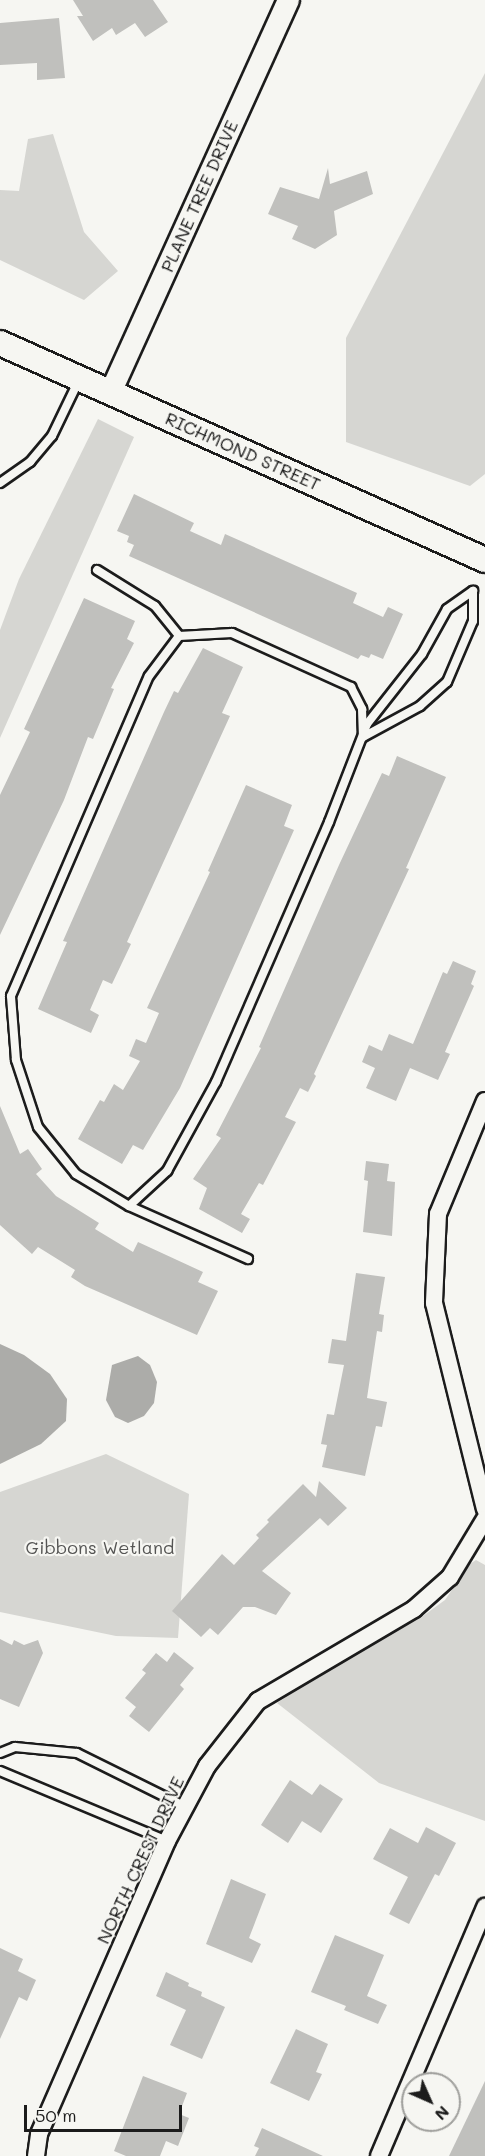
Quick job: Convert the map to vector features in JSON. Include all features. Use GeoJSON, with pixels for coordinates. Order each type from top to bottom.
{"type":"FeatureCollection","features":[{"type":"Feature","properties":{"kind":"main road","name":"RICHMOND STREET"},"geometry":{"type":"LineString","coordinates":[[0,343],[485,560]]}},
{"type":"Feature","properties":{"kind":"street","name":"PLANE TREE DRIVE"},"geometry":{"type":"LineString","coordinates":[[110,392],[288,0]]}},
{"type":"Feature","properties":{"kind":"street"},"geometry":{"type":"LineString","coordinates":[[485,1101],[438,1214],[434,1303],[485,1509]]}},
{"type":"Feature","properties":{"kind":"street","name":"NORTH CREST DRIVE"},"geometry":{"type":"LineString","coordinates":[[36,2156],[39,2134],[166,1841],[207,1766],[258,1701],[414,1609],[450,1577],[485,1519]]}},
{"type":"Feature","properties":{"kind":"street"},"geometry":{"type":"LineString","coordinates":[[379,2156],[481,1931],[485,1907]]}},
{"type":"Feature","properties":{"kind":"lane"},"geometry":{"type":"LineString","coordinates":[[0,483],[30,462],[52,436],[80,378]]}},
{"type":"Feature","properties":{"kind":"lane"},"geometry":{"type":"LineString","coordinates":[[97,570],[155,606],[179,636]]}},
{"type":"Feature","properties":{"kind":"lane"},"geometry":{"type":"LineString","coordinates":[[129,1206],[167,1171],[216,1082],[367,724],[422,654],[447,609],[473,591],[473,621],[447,682],[420,706],[363,737]]}},
{"type":"Feature","properties":{"kind":"lane"},"geometry":{"type":"LineString","coordinates":[[248,1259],[129,1206],[76,1174],[38,1127],[16,1060],[11,996],[149,676],[179,636],[232,633],[351,687],[362,709],[363,737]]}},
{"type":"Feature","properties":{"kind":"lane"},"geometry":{"type":"LineString","coordinates":[[0,1753],[15,1747],[77,1753],[184,1806]]}},
{"type":"Feature","properties":{"kind":"lane"},"geometry":{"type":"LineString","coordinates":[[0,1772],[166,1841]]}},
{"type":"Feature","properties":{"kind":"green space"},"geometry":{"type":"Polygon","coordinates":[[[485,73],[485,474],[470,486],[346,442],[346,338],[485,73]]]}},
{"type":"Feature","properties":{"kind":"green space"},"geometry":{"type":"Polygon","coordinates":[[[53,134],[84,232],[118,271],[84,300],[0,260],[0,190],[19,191],[28,139],[53,134]]]}},
{"type":"Feature","properties":{"kind":"green space"},"geometry":{"type":"Polygon","coordinates":[[[98,419],[134,437],[0,738],[0,630],[19,579],[98,419]]]}},
{"type":"Feature","properties":{"kind":"green space","name":"Gibbons Wetland"},"geometry":{"type":"Polygon","coordinates":[[[106,1454],[189,1494],[178,1638],[116,1636],[0,1612],[0,1492],[106,1454]]]}},
{"type":"Feature","properties":{"kind":"green space"},"geometry":{"type":"Polygon","coordinates":[[[476,1560],[485,1565],[485,1821],[379,1783],[277,1703],[333,1666],[423,1616],[445,1600],[470,1564],[476,1560]]]}},
{"type":"Feature","properties":{"kind":"shaded area"},"geometry":{"type":"Polygon","coordinates":[[[0,1344],[24,1355],[50,1374],[67,1399],[66,1421],[41,1444],[0,1464],[0,1344]]]}},
{"type":"Feature","properties":{"kind":"shaded area"},"geometry":{"type":"Polygon","coordinates":[[[138,1356],[150,1365],[157,1382],[154,1403],[144,1416],[128,1423],[115,1417],[106,1400],[112,1365],[138,1356]]]}},
{"type":"Feature","properties":{"kind":"building"},"geometry":{"type":"Polygon","coordinates":[[[73,0],[153,0],[168,22],[145,37],[135,23],[116,35],[112,28],[93,41],[77,16],[83,16],[73,0]]]}},
{"type":"Feature","properties":{"kind":"building"},"geometry":{"type":"Polygon","coordinates":[[[59,18],[65,78],[37,80],[37,63],[0,65],[0,23],[59,18]]]}},
{"type":"Feature","properties":{"kind":"building"},"geometry":{"type":"Polygon","coordinates":[[[328,168],[330,184],[367,171],[373,194],[334,211],[337,235],[315,249],[292,239],[298,226],[268,214],[280,187],[319,199],[328,168]]]}},
{"type":"Feature","properties":{"kind":"building"},"geometry":{"type":"Polygon","coordinates":[[[134,494],[194,523],[190,531],[221,545],[225,534],[357,593],[353,603],[383,617],[388,607],[403,614],[383,659],[371,654],[369,658],[361,655],[358,659],[129,556],[134,545],[127,542],[129,536],[117,531],[134,494]]]}},
{"type":"Feature","properties":{"kind":"building"},"geometry":{"type":"Polygon","coordinates":[[[84,598],[135,621],[127,639],[134,643],[111,688],[114,689],[93,739],[88,737],[64,800],[0,935],[0,795],[30,732],[24,729],[84,598]]]}},
{"type":"Feature","properties":{"kind":"building"},"geometry":{"type":"Polygon","coordinates":[[[203,648],[243,667],[222,713],[230,716],[127,942],[131,944],[112,984],[103,980],[90,1010],[99,1015],[91,1033],[38,1009],[67,942],[63,941],[164,712],[174,691],[178,693],[203,648]]]}},
{"type":"Feature","properties":{"kind":"building"},"geometry":{"type":"Polygon","coordinates":[[[397,756],[446,777],[406,868],[409,869],[314,1074],[316,1076],[308,1092],[300,1088],[285,1117],[296,1122],[263,1185],[259,1183],[241,1214],[250,1219],[242,1233],[199,1209],[207,1188],[193,1179],[221,1138],[216,1135],[261,1048],[259,1047],[339,865],[382,773],[389,776],[397,756]]]}},
{"type":"Feature","properties":{"kind":"building"},"geometry":{"type":"Polygon","coordinates":[[[246,785],[292,805],[284,826],[294,830],[180,1088],[143,1150],[133,1145],[122,1164],[78,1139],[100,1100],[104,1102],[114,1084],[123,1090],[140,1061],[129,1056],[136,1039],[146,1043],[159,1013],[147,1008],[210,872],[208,871],[246,785]]]}},
{"type":"Feature","properties":{"kind":"building"},"geometry":{"type":"Polygon","coordinates":[[[453,961],[476,971],[471,984],[474,986],[445,1052],[450,1054],[438,1080],[410,1068],[396,1101],[366,1088],[375,1068],[362,1062],[369,1045],[382,1051],[389,1034],[413,1044],[443,972],[447,974],[453,961]]]}},
{"type":"Feature","properties":{"kind":"building"},"geometry":{"type":"Polygon","coordinates":[[[0,1106],[20,1154],[28,1149],[42,1169],[36,1174],[56,1196],[99,1223],[95,1229],[133,1252],[138,1242],[203,1272],[198,1282],[218,1291],[197,1335],[85,1286],[71,1277],[75,1270],[38,1247],[32,1254],[0,1225],[0,1106]]]}},
{"type":"Feature","properties":{"kind":"building"},"geometry":{"type":"Polygon","coordinates":[[[366,1161],[389,1164],[387,1181],[395,1182],[392,1236],[363,1232],[368,1181],[364,1180],[366,1161]]]}},
{"type":"Feature","properties":{"kind":"building"},"geometry":{"type":"Polygon","coordinates":[[[356,1273],[385,1277],[379,1314],[384,1315],[382,1332],[377,1331],[367,1398],[387,1402],[382,1427],[376,1426],[365,1476],[322,1467],[327,1445],[321,1444],[327,1414],[334,1415],[344,1365],[328,1363],[332,1339],[346,1341],[356,1273]]]}},
{"type":"Feature","properties":{"kind":"building"},"geometry":{"type":"Polygon","coordinates":[[[319,1481],[347,1508],[328,1526],[320,1518],[262,1571],[291,1593],[276,1615],[255,1607],[243,1607],[218,1635],[210,1628],[201,1637],[172,1611],[222,1554],[234,1565],[259,1538],[256,1535],[269,1522],[267,1520],[303,1484],[316,1497],[319,1481]]]}},
{"type":"Feature","properties":{"kind":"building"},"geometry":{"type":"Polygon","coordinates":[[[0,1639],[12,1645],[14,1640],[24,1645],[38,1640],[43,1653],[19,1707],[0,1699],[0,1639]]]}},
{"type":"Feature","properties":{"kind":"building"},"geometry":{"type":"Polygon","coordinates":[[[174,1652],[194,1668],[180,1685],[184,1689],[149,1732],[129,1716],[136,1707],[125,1698],[146,1673],[142,1670],[156,1653],[167,1662],[174,1652]]]}},
{"type":"Feature","properties":{"kind":"building"},"geometry":{"type":"Polygon","coordinates":[[[290,1780],[312,1795],[320,1784],[343,1799],[321,1833],[302,1821],[288,1843],[261,1825],[290,1780]]]}},
{"type":"Feature","properties":{"kind":"building"},"geometry":{"type":"Polygon","coordinates":[[[426,1827],[456,1843],[439,1876],[435,1874],[409,1924],[389,1914],[408,1877],[373,1859],[390,1828],[418,1843],[426,1827]]]}},
{"type":"Feature","properties":{"kind":"building"},"geometry":{"type":"Polygon","coordinates":[[[231,1879],[266,1894],[249,1938],[261,1944],[252,1963],[206,1944],[231,1879]]]}},
{"type":"Feature","properties":{"kind":"building"},"geometry":{"type":"Polygon","coordinates":[[[335,1935],[384,1955],[367,1996],[387,2005],[378,2024],[344,2010],[346,2006],[311,1992],[335,1935]]]}},
{"type":"Feature","properties":{"kind":"building"},"geometry":{"type":"Polygon","coordinates":[[[0,1948],[23,1959],[18,1971],[36,1980],[27,2001],[19,1997],[0,2039],[0,1948]]]}},
{"type":"Feature","properties":{"kind":"building"},"geometry":{"type":"Polygon","coordinates":[[[166,1972],[189,1983],[188,1986],[202,1992],[201,1996],[225,2007],[202,2059],[170,2045],[186,2010],[156,1996],[166,1972]]]}},
{"type":"Feature","properties":{"kind":"building"},"geometry":{"type":"Polygon","coordinates":[[[296,2029],[328,2044],[316,2072],[322,2074],[309,2101],[270,2083],[296,2029]]]}},
{"type":"Feature","properties":{"kind":"building"},"geometry":{"type":"Polygon","coordinates":[[[143,2076],[187,2093],[179,2114],[189,2118],[178,2146],[166,2141],[160,2156],[126,2156],[114,2151],[143,2076]]]}},
{"type":"Feature","properties":{"kind":"building"},"geometry":{"type":"Polygon","coordinates":[[[485,2081],[485,2156],[449,2156],[485,2081]]]}},
{"type":"Feature","properties":{"kind":"building"},"geometry":{"type":"Polygon","coordinates":[[[262,2128],[323,2156],[255,2156],[259,2148],[254,2146],[262,2128]]]}}]}
